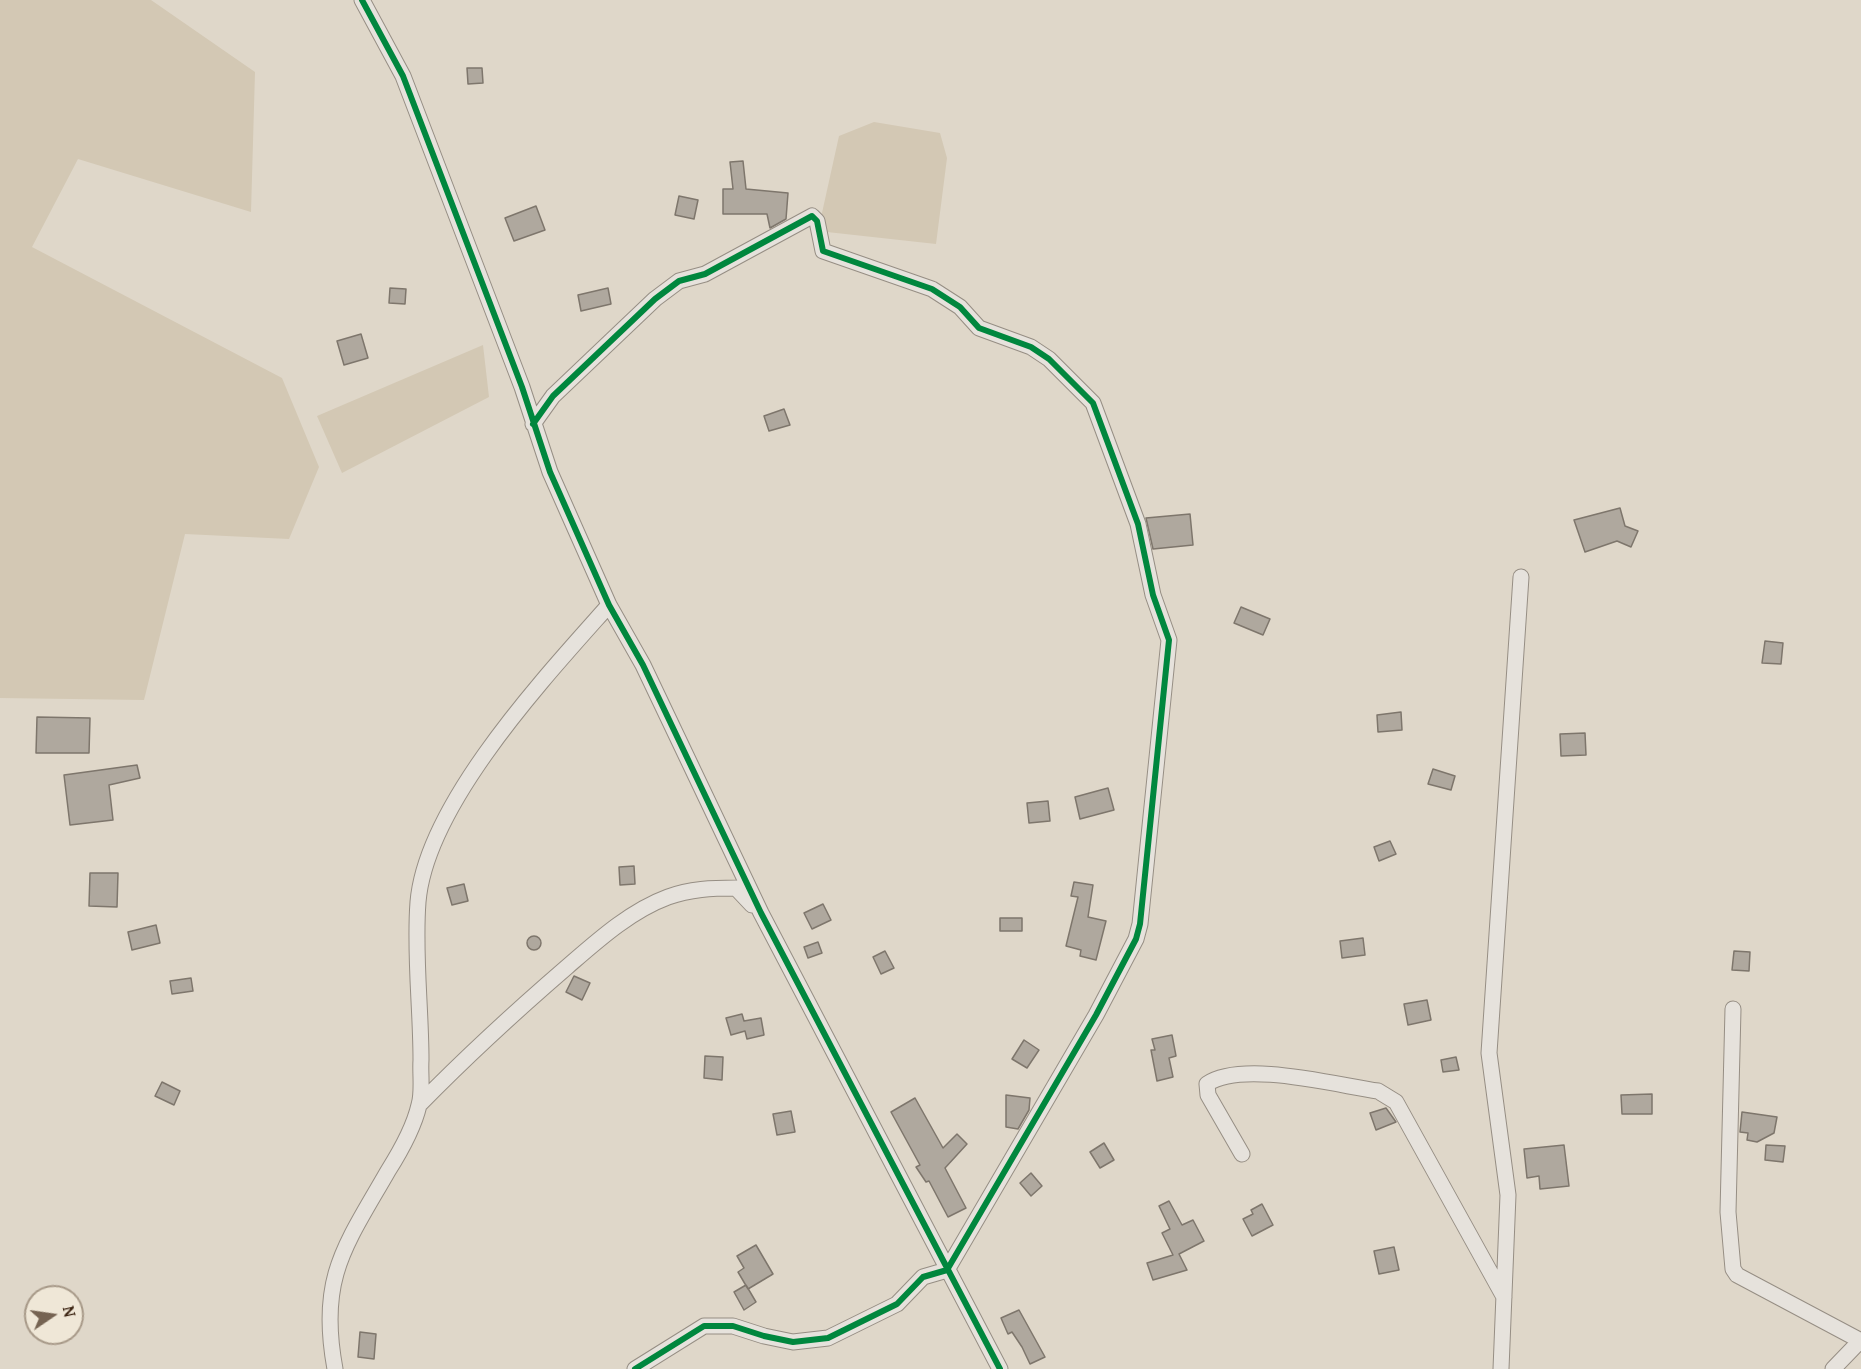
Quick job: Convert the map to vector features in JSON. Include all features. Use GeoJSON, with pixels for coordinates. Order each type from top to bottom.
{"type":"FeatureCollection","features":[{"type":"Feature","properties":{"kind":"street"},"geometry":{"type":"LineString","coordinates":[[362,0],[403,76],[522,387],[533,424],[563,503],[609,605],[643,665],[761,913],[1000,1369]]}},
{"type":"Feature","properties":{"kind":"street"},"geometry":{"type":"LineString","coordinates":[[533,424],[553,396],[654,298],[679,282],[705,274],[812,216],[817,221],[824,251],[932,289],[960,307],[979,328],[1031,347],[1049,359],[1093,403],[1138,524],[1153,595],[1169,640],[1140,924],[1136,939],[1096,1015],[947,1270],[923,1277],[897,1304],[828,1338],[793,1342],[733,1326],[704,1326],[635,1369]]}},
{"type":"Feature","properties":{"kind":"street"},"geometry":{"type":"LineString","coordinates":[[1501,1369],[1508,1195],[1490,1053],[1521,577]]}},
{"type":"Feature","properties":{"kind":"street"},"geometry":{"type":"LineString","coordinates":[[419,1105],[418,900],[428,860],[447,814],[489,749],[544,678],[609,605]]}},
{"type":"Feature","properties":{"kind":"street"},"geometry":{"type":"LineString","coordinates":[[335,1369],[329,1338],[328,1308],[339,1261],[349,1238],[398,1154],[419,1105],[544,987],[591,946],[638,912],[666,898],[689,891],[736,888],[761,913]]}},
{"type":"Feature","properties":{"kind":"street"},"geometry":{"type":"LineString","coordinates":[[1733,1009],[1728,1212],[1733,1269],[1737,1275],[1861,1340],[1833,1369]]}},
{"type":"Feature","properties":{"kind":"street"},"geometry":{"type":"LineString","coordinates":[[1242,1154],[1208,1095],[1207,1084],[1213,1080],[1251,1072],[1378,1091],[1387,1095],[1396,1102],[1504,1298]]}},
{"type":"Feature","properties":{"kind":"shaded area"},"geometry":{"type":"Polygon","coordinates":[[[0,0],[151,0],[255,72],[251,212],[78,159],[32,247],[282,378],[319,467],[289,539],[185,534],[144,700],[0,698],[0,0]]]}},
{"type":"Feature","properties":{"kind":"shaded area"},"geometry":{"type":"Polygon","coordinates":[[[874,122],[940,133],[947,158],[936,244],[818,231],[839,136],[874,122]]]}},
{"type":"Feature","properties":{"kind":"shaded area"},"geometry":{"type":"Polygon","coordinates":[[[483,345],[489,397],[342,473],[317,416],[483,345]]]}},
{"type":"Feature","properties":{"kind":"building"},"geometry":{"type":"Polygon","coordinates":[[[467,68],[482,68],[483,83],[468,84],[467,68]]]}},
{"type":"Feature","properties":{"kind":"building"},"geometry":{"type":"Polygon","coordinates":[[[743,161],[746,189],[788,193],[786,219],[770,228],[767,214],[723,214],[723,189],[733,189],[730,162],[743,161]]]}},
{"type":"Feature","properties":{"kind":"building"},"geometry":{"type":"Polygon","coordinates":[[[679,196],[698,200],[694,219],[675,215],[679,196]]]}},
{"type":"Feature","properties":{"kind":"building"},"geometry":{"type":"Polygon","coordinates":[[[536,206],[545,230],[514,241],[505,218],[536,206]]]}},
{"type":"Feature","properties":{"kind":"building"},"geometry":{"type":"Polygon","coordinates":[[[390,288],[406,289],[405,304],[389,303],[390,288]]]}},
{"type":"Feature","properties":{"kind":"building"},"geometry":{"type":"Polygon","coordinates":[[[608,288],[611,304],[581,311],[578,295],[608,288]]]}},
{"type":"Feature","properties":{"kind":"building"},"geometry":{"type":"Polygon","coordinates":[[[361,334],[368,358],[344,365],[337,341],[361,334]]]}},
{"type":"Feature","properties":{"kind":"building"},"geometry":{"type":"Polygon","coordinates":[[[784,409],[790,425],[769,431],[764,416],[784,409]]]}},
{"type":"Feature","properties":{"kind":"building"},"geometry":{"type":"Polygon","coordinates":[[[1620,508],[1625,526],[1638,531],[1631,547],[1617,541],[1585,552],[1574,520],[1620,508]]]}},
{"type":"Feature","properties":{"kind":"building"},"geometry":{"type":"Polygon","coordinates":[[[1190,514],[1193,545],[1153,549],[1146,518],[1190,514]]]}},
{"type":"Feature","properties":{"kind":"building"},"geometry":{"type":"Polygon","coordinates":[[[1241,607],[1270,619],[1263,635],[1234,623],[1241,607]]]}},
{"type":"Feature","properties":{"kind":"building"},"geometry":{"type":"Polygon","coordinates":[[[1765,641],[1783,643],[1781,664],[1762,663],[1765,641]]]}},
{"type":"Feature","properties":{"kind":"building"},"geometry":{"type":"Polygon","coordinates":[[[1401,712],[1402,730],[1378,732],[1377,715],[1401,712]]]}},
{"type":"Feature","properties":{"kind":"building"},"geometry":{"type":"Polygon","coordinates":[[[37,717],[90,718],[89,753],[36,753],[37,717]]]}},
{"type":"Feature","properties":{"kind":"building"},"geometry":{"type":"Polygon","coordinates":[[[1585,733],[1586,755],[1561,756],[1560,734],[1585,733]]]}},
{"type":"Feature","properties":{"kind":"building"},"geometry":{"type":"Polygon","coordinates":[[[137,765],[140,778],[109,785],[113,820],[70,825],[64,775],[137,765]]]}},
{"type":"Feature","properties":{"kind":"building"},"geometry":{"type":"Polygon","coordinates":[[[1433,769],[1455,776],[1451,790],[1428,784],[1433,769]]]}},
{"type":"Feature","properties":{"kind":"building"},"geometry":{"type":"Polygon","coordinates":[[[1108,788],[1114,810],[1080,819],[1075,797],[1108,788]]]}},
{"type":"Feature","properties":{"kind":"building"},"geometry":{"type":"Polygon","coordinates":[[[1048,801],[1050,821],[1029,823],[1027,803],[1048,801]]]}},
{"type":"Feature","properties":{"kind":"building"},"geometry":{"type":"Polygon","coordinates":[[[1390,841],[1396,854],[1379,861],[1374,847],[1390,841]]]}},
{"type":"Feature","properties":{"kind":"building"},"geometry":{"type":"Polygon","coordinates":[[[634,866],[635,884],[620,885],[619,867],[634,866]]]}},
{"type":"Feature","properties":{"kind":"building"},"geometry":{"type":"Polygon","coordinates":[[[90,873],[118,873],[117,907],[89,906],[90,873]]]}},
{"type":"Feature","properties":{"kind":"building"},"geometry":{"type":"Polygon","coordinates":[[[1074,882],[1093,885],[1088,917],[1106,921],[1096,960],[1080,956],[1081,950],[1066,946],[1078,897],[1071,896],[1074,882]]]}},
{"type":"Feature","properties":{"kind":"building"},"geometry":{"type":"Polygon","coordinates":[[[464,884],[468,901],[452,905],[447,888],[464,884]]]}},
{"type":"Feature","properties":{"kind":"building"},"geometry":{"type":"Polygon","coordinates":[[[823,904],[831,920],[812,929],[804,913],[823,904]]]}},
{"type":"Feature","properties":{"kind":"building"},"geometry":{"type":"Polygon","coordinates":[[[1000,918],[1022,918],[1022,931],[1000,931],[1000,918]]]}},
{"type":"Feature","properties":{"kind":"building"},"geometry":{"type":"Polygon","coordinates":[[[156,925],[160,943],[132,950],[128,932],[156,925]]]}},
{"type":"Feature","properties":{"kind":"building"},"geometry":{"type":"Polygon","coordinates":[[[531,936],[537,936],[541,943],[537,950],[531,950],[527,946],[527,940],[531,936]]]}},
{"type":"Feature","properties":{"kind":"building"},"geometry":{"type":"Polygon","coordinates":[[[1363,938],[1365,955],[1342,958],[1340,941],[1363,938]]]}},
{"type":"Feature","properties":{"kind":"building"},"geometry":{"type":"Polygon","coordinates":[[[818,942],[822,953],[808,958],[804,947],[818,942]]]}},
{"type":"Feature","properties":{"kind":"building"},"geometry":{"type":"Polygon","coordinates":[[[885,951],[894,968],[881,974],[873,957],[885,951]]]}},
{"type":"Feature","properties":{"kind":"building"},"geometry":{"type":"Polygon","coordinates":[[[1734,951],[1750,952],[1749,971],[1732,970],[1734,951]]]}},
{"type":"Feature","properties":{"kind":"building"},"geometry":{"type":"Polygon","coordinates":[[[574,976],[590,983],[582,1000],[566,992],[574,976]]]}},
{"type":"Feature","properties":{"kind":"building"},"geometry":{"type":"Polygon","coordinates":[[[191,978],[193,991],[172,994],[170,981],[191,978]]]}},
{"type":"Feature","properties":{"kind":"building"},"geometry":{"type":"Polygon","coordinates":[[[1427,1000],[1431,1020],[1408,1025],[1404,1004],[1427,1000]]]}},
{"type":"Feature","properties":{"kind":"building"},"geometry":{"type":"Polygon","coordinates":[[[742,1014],[744,1021],[761,1018],[764,1035],[747,1039],[745,1031],[731,1035],[726,1018],[742,1014]]]}},
{"type":"Feature","properties":{"kind":"building"},"geometry":{"type":"Polygon","coordinates":[[[1172,1035],[1176,1056],[1169,1058],[1173,1077],[1157,1081],[1151,1050],[1155,1050],[1152,1039],[1172,1035]]]}},
{"type":"Feature","properties":{"kind":"building"},"geometry":{"type":"Polygon","coordinates":[[[1024,1040],[1039,1050],[1027,1068],[1012,1059],[1024,1040]]]}},
{"type":"Feature","properties":{"kind":"building"},"geometry":{"type":"Polygon","coordinates":[[[705,1056],[723,1057],[722,1080],[704,1078],[705,1056]]]}},
{"type":"Feature","properties":{"kind":"building"},"geometry":{"type":"Polygon","coordinates":[[[1456,1057],[1459,1070],[1443,1072],[1441,1060],[1456,1057]]]}},
{"type":"Feature","properties":{"kind":"building"},"geometry":{"type":"Polygon","coordinates":[[[162,1082],[180,1091],[174,1105],[155,1096],[162,1082]]]}},
{"type":"Feature","properties":{"kind":"building"},"geometry":{"type":"Polygon","coordinates":[[[1652,1094],[1652,1114],[1622,1114],[1621,1095],[1652,1094]]]}},
{"type":"Feature","properties":{"kind":"building"},"geometry":{"type":"Polygon","coordinates":[[[1006,1095],[1030,1098],[1029,1110],[1018,1129],[1006,1127],[1006,1095]]]}},
{"type":"Feature","properties":{"kind":"building"},"geometry":{"type":"Polygon","coordinates":[[[915,1098],[943,1148],[957,1134],[967,1144],[945,1168],[966,1208],[948,1217],[929,1181],[926,1182],[916,1167],[920,1165],[891,1112],[915,1098]]]}},
{"type":"Feature","properties":{"kind":"building"},"geometry":{"type":"Polygon","coordinates":[[[1386,1108],[1396,1122],[1376,1130],[1370,1113],[1386,1108]]]}},
{"type":"Feature","properties":{"kind":"building"},"geometry":{"type":"Polygon","coordinates":[[[791,1111],[795,1132],[777,1135],[773,1114],[791,1111]]]}},
{"type":"Feature","properties":{"kind":"building"},"geometry":{"type":"Polygon","coordinates":[[[1742,1112],[1777,1117],[1774,1133],[1757,1142],[1747,1140],[1748,1133],[1740,1132],[1742,1112]]]}},
{"type":"Feature","properties":{"kind":"building"},"geometry":{"type":"Polygon","coordinates":[[[1104,1143],[1114,1160],[1100,1168],[1090,1152],[1104,1143]]]}},
{"type":"Feature","properties":{"kind":"building"},"geometry":{"type":"Polygon","coordinates":[[[1564,1145],[1569,1186],[1540,1189],[1539,1176],[1527,1178],[1524,1149],[1564,1145]]]}},
{"type":"Feature","properties":{"kind":"building"},"geometry":{"type":"Polygon","coordinates":[[[1766,1145],[1785,1146],[1783,1162],[1765,1160],[1766,1145]]]}},
{"type":"Feature","properties":{"kind":"building"},"geometry":{"type":"Polygon","coordinates":[[[1031,1173],[1042,1186],[1031,1196],[1020,1183],[1031,1173]]]}},
{"type":"Feature","properties":{"kind":"building"},"geometry":{"type":"Polygon","coordinates":[[[1169,1201],[1182,1225],[1193,1220],[1204,1241],[1179,1254],[1187,1270],[1153,1280],[1147,1263],[1173,1255],[1162,1233],[1170,1229],[1159,1206],[1169,1201]]]}},
{"type":"Feature","properties":{"kind":"building"},"geometry":{"type":"Polygon","coordinates":[[[1262,1204],[1273,1225],[1252,1236],[1243,1219],[1253,1214],[1251,1210],[1262,1204]]]}},
{"type":"Feature","properties":{"kind":"building"},"geometry":{"type":"Polygon","coordinates":[[[756,1245],[773,1274],[748,1289],[738,1272],[744,1268],[737,1256],[756,1245]]]}},
{"type":"Feature","properties":{"kind":"building"},"geometry":{"type":"Polygon","coordinates":[[[1394,1247],[1399,1270],[1379,1274],[1374,1251],[1394,1247]]]}},
{"type":"Feature","properties":{"kind":"building"},"geometry":{"type":"Polygon","coordinates":[[[746,1285],[756,1302],[744,1310],[734,1292],[746,1285]]]}},
{"type":"Feature","properties":{"kind":"building"},"geometry":{"type":"Polygon","coordinates":[[[1019,1310],[1045,1357],[1030,1364],[1012,1332],[1008,1334],[1001,1318],[1019,1310]]]}},
{"type":"Feature","properties":{"kind":"building"},"geometry":{"type":"Polygon","coordinates":[[[360,1332],[376,1334],[374,1359],[358,1357],[360,1332]]]}},
{"type":"Feature","properties":{"kind":"cycle path"},"geometry":{"type":"LineString","coordinates":[[362,0],[403,76],[522,387],[550,472],[609,605],[643,665],[761,913],[1000,1369]]}},
{"type":"Feature","properties":{"kind":"cycle path"},"geometry":{"type":"LineString","coordinates":[[533,424],[553,396],[655,299],[679,281],[705,274],[812,216],[817,221],[823,251],[932,289],[960,307],[979,328],[1031,347],[1049,359],[1093,403],[1138,524],[1153,595],[1169,640],[1140,924],[1136,939],[1096,1015],[947,1270],[923,1277],[897,1304],[828,1338],[793,1342],[733,1326],[704,1326],[635,1369]]}}]}
